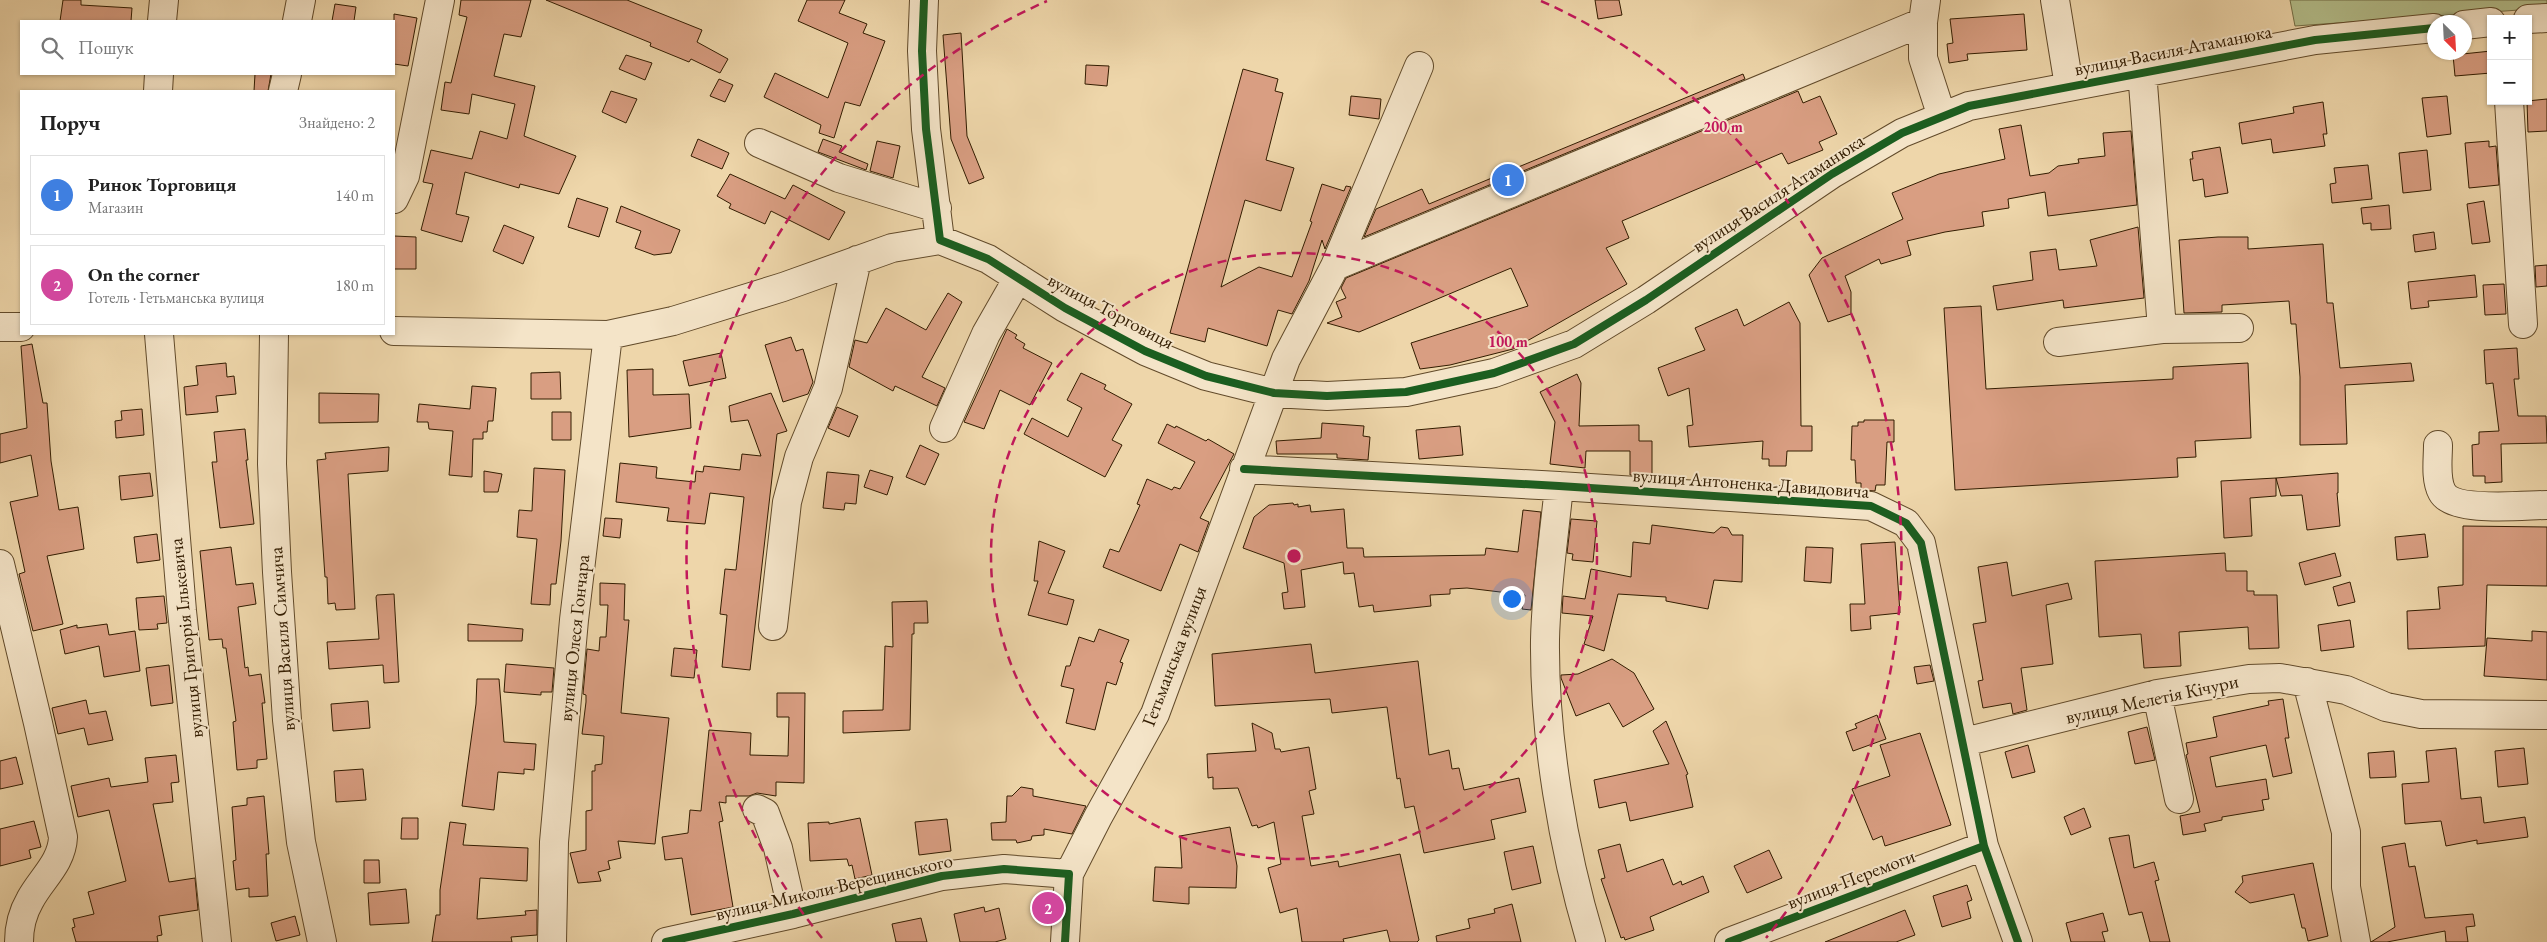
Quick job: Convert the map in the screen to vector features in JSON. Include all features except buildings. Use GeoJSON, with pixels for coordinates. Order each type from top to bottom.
{"type":"FeatureCollection","features":[{"type":"Feature","properties":{"kind":"street"},"geometry":{"type":"LineString","coordinates":[[162,20],[164,0]]}},
{"type":"Feature","properties":{"kind":"street"},"geometry":{"type":"LineString","coordinates":[[297,20],[301,0]]}},
{"type":"Feature","properties":{"kind":"street"},"geometry":{"type":"LineString","coordinates":[[395,197],[405,176],[440,0]]}},
{"type":"Feature","properties":{"kind":"street"},"geometry":{"type":"LineString","coordinates":[[395,331],[608,335],[673,322],[784,287],[892,248],[940,240],[926,129],[922,51],[924,0]]}},
{"type":"Feature","properties":{"kind":"street"},"geometry":{"type":"LineString","coordinates":[[2056,0],[2069,86]]}},
{"type":"Feature","properties":{"kind":"street"},"geometry":{"type":"LineString","coordinates":[[1335,266],[1924,11],[1923,58],[1942,117]]}},
{"type":"Feature","properties":{"kind":"street"},"geometry":{"type":"LineString","coordinates":[[2532,19],[2547,18]]}},
{"type":"Feature","properties":{"kind":"street"},"geometry":{"type":"LineString","coordinates":[[2472,24],[2487,22]]}},
{"type":"Feature","properties":{"kind":"street","name":"вулиця Василя Атаманюка"},"geometry":{"type":"LineString","coordinates":[[1274,393],[1327,396],[1406,392],[1494,374],[1574,344],[1646,300],[1832,174],[1902,133],[1969,106],[2142,71],[2315,40],[2427,29]]}},
{"type":"Feature","properties":{"kind":"street","name":"Гетьманська вулиця"},"geometry":{"type":"LineString","coordinates":[[1065,942],[1069,874],[1155,714],[1286,359],[1335,266],[1419,66]]}},
{"type":"Feature","properties":{"kind":"street"},"geometry":{"type":"LineString","coordinates":[[2142,71],[2162,329]]}},
{"type":"Feature","properties":{"kind":"street"},"geometry":{"type":"LineString","coordinates":[[158,90],[159,75]]}},
{"type":"Feature","properties":{"kind":"street"},"geometry":{"type":"LineString","coordinates":[[284,90],[287,75]]}},
{"type":"Feature","properties":{"kind":"street"},"geometry":{"type":"LineString","coordinates":[[2508,105],[2523,324]]}},
{"type":"Feature","properties":{"kind":"street"},"geometry":{"type":"LineString","coordinates":[[759,143],[838,178],[937,208]]}},
{"type":"Feature","properties":{"kind":"street","name":"вулиця Торговиця"},"geometry":{"type":"LineString","coordinates":[[940,240],[988,259],[1065,308],[1145,351],[1206,376],[1274,393]]}},
{"type":"Feature","properties":{"kind":"street"},"geometry":{"type":"LineString","coordinates":[[773,626],[787,502],[798,457],[828,388],[857,260]]}},
{"type":"Feature","properties":{"kind":"street"},"geometry":{"type":"LineString","coordinates":[[944,428],[986,334],[1018,278]]}},
{"type":"Feature","properties":{"kind":"street"},"geometry":{"type":"LineString","coordinates":[[0,327],[20,327]]}},
{"type":"Feature","properties":{"kind":"street"},"geometry":{"type":"LineString","coordinates":[[2058,342],[2162,329],[2239,328]]}},
{"type":"Feature","properties":{"kind":"street","name":"вулиця Григорія Ількевича"},"geometry":{"type":"LineString","coordinates":[[159,335],[182,611],[217,942]]}},
{"type":"Feature","properties":{"kind":"street","name":"вулиця Василя Симчича"},"geometry":{"type":"LineString","coordinates":[[274,335],[272,464],[287,720],[300,842],[322,942]]}},
{"type":"Feature","properties":{"kind":"street","name":"вулиця Олеся Гончара"},"geometry":{"type":"LineString","coordinates":[[552,942],[554,842],[571,659],[608,335]]}},
{"type":"Feature","properties":{"kind":"street"},"geometry":{"type":"LineString","coordinates":[[2438,445],[2440,487],[2449,500],[2460,504],[2478,505],[2547,505]]}},
{"type":"Feature","properties":{"kind":"street","name":"вулиця Антоненка-Давидовича"},"geometry":{"type":"LineString","coordinates":[[1244,469],[1559,486],[1871,506],[1906,523],[1921,543],[1964,742],[1984,846],[2018,942]]}},
{"type":"Feature","properties":{"kind":"street"},"geometry":{"type":"LineString","coordinates":[[1559,486],[1546,630],[1546,678],[1564,826],[1580,906],[1591,942]]}},
{"type":"Feature","properties":{"kind":"street"},"geometry":{"type":"LineString","coordinates":[[0,564],[38,724],[62,837],[62,848],[57,861],[27,905],[20,928],[19,942]]}},
{"type":"Feature","properties":{"kind":"street","name":"вулиця Мелетія Кічури"},"geometry":{"type":"LineString","coordinates":[[1964,742],[2157,694],[2249,679],[2280,678],[2307,682],[2346,690],[2386,707],[2421,714],[2547,714]]}},
{"type":"Feature","properties":{"kind":"street"},"geometry":{"type":"LineString","coordinates":[[2307,682],[2346,832],[2346,887],[2356,942]]}},
{"type":"Feature","properties":{"kind":"street"},"geometry":{"type":"LineString","coordinates":[[2157,694],[2179,799]]}},
{"type":"Feature","properties":{"kind":"street"},"geometry":{"type":"LineString","coordinates":[[757,809],[765,813],[778,848],[793,914]]}},
{"type":"Feature","properties":{"kind":"street","name":"вулиця Перемоги"},"geometry":{"type":"LineString","coordinates":[[1729,942],[1984,846]]}},
{"type":"Feature","properties":{"kind":"street","name":"вулиця Миколи Верещинського"},"geometry":{"type":"LineString","coordinates":[[666,942],[793,914],[942,876],[1004,869],[1069,874]]}},
{"type":"Feature","properties":{"kind":"green space"},"geometry":{"type":"Polygon","coordinates":[[[2290,0],[2547,0],[2547,8],[2427,15],[2427,17],[2295,26],[2290,0]]]}},
{"type":"Feature","properties":{"kind":"cycle path"},"geometry":{"type":"LineString","coordinates":[[924,0],[922,51],[926,129],[940,240],[988,259],[1065,308],[1145,351],[1206,376],[1274,393],[1327,396],[1406,392],[1494,373],[1574,344],[1646,300],[1832,174],[1902,133],[1969,106],[2315,40],[2427,29]]}},
{"type":"Feature","properties":{"kind":"cycle path"},"geometry":{"type":"LineString","coordinates":[[1244,469],[1559,486],[1871,506],[1906,523],[1921,543],[1984,846],[2018,942]]}},
{"type":"Feature","properties":{"kind":"cycle path"},"geometry":{"type":"LineString","coordinates":[[1729,942],[1984,846]]}},
{"type":"Feature","properties":{"kind":"cycle path"},"geometry":{"type":"LineString","coordinates":[[666,942],[793,914],[942,876],[1004,869],[1069,874],[1065,942]]}},
{"type":"Feature","properties":{"kind":"place","name":"Ринок Торговиця"},"geometry":{"type":"Point","coordinates":[1508,180]}},
{"type":"Feature","properties":{"kind":"place","name":"On the corner"},"geometry":{"type":"Point","coordinates":[1048,908]}}]}
